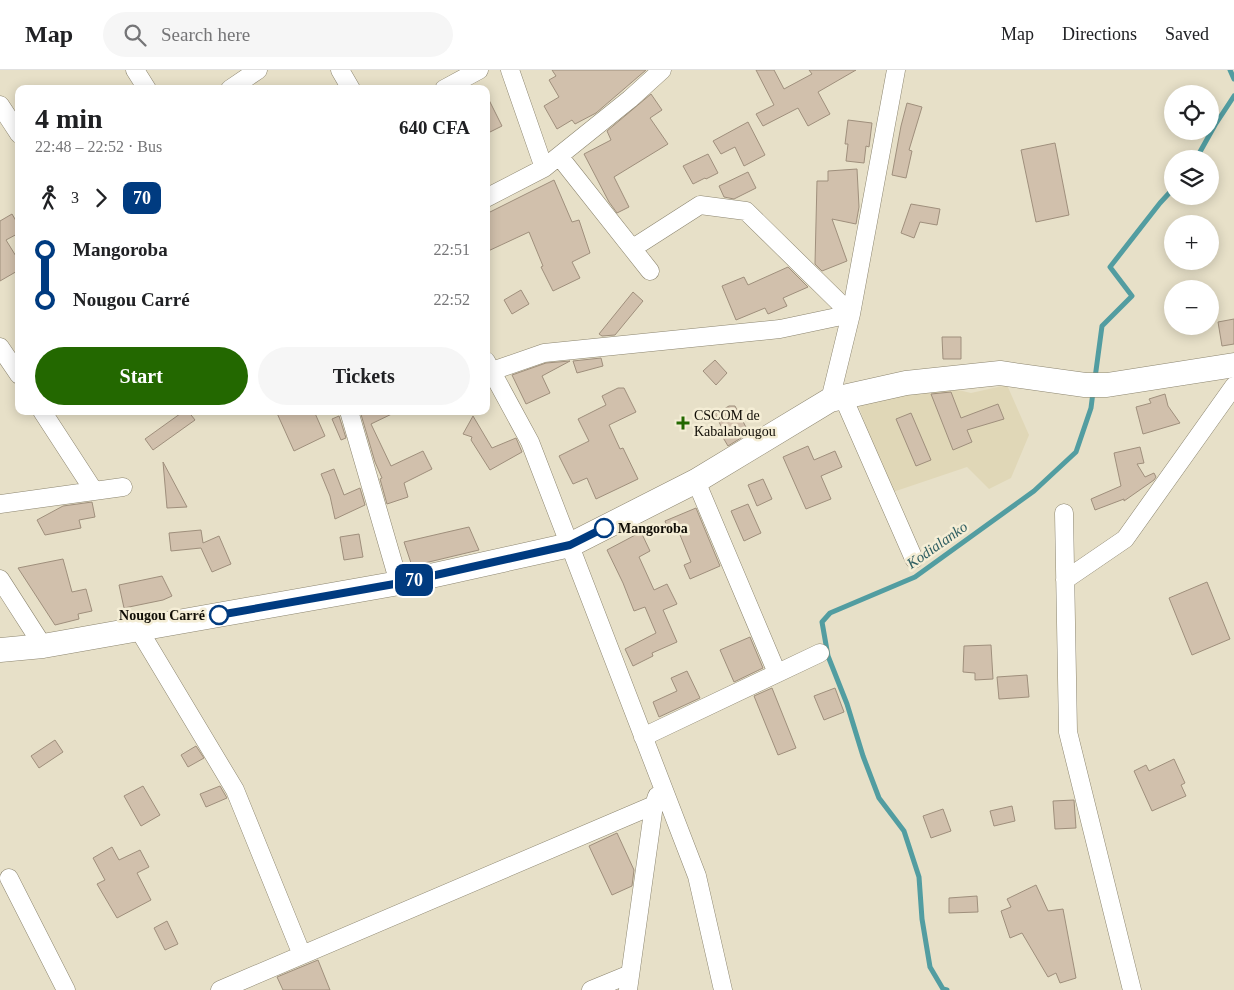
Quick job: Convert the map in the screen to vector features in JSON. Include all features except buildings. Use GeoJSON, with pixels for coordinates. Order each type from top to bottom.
{"type":"FeatureCollection","features":[{"type":"Feature","properties":{"kind":"street"},"geometry":{"type":"LineString","coordinates":[[135,70],[144,85]]}},
{"type":"Feature","properties":{"kind":"street"},"geometry":{"type":"LineString","coordinates":[[236,85],[258,70]]}},
{"type":"Feature","properties":{"kind":"street"},"geometry":{"type":"LineString","coordinates":[[340,70],[349,85]]}},
{"type":"Feature","properties":{"kind":"street"},"geometry":{"type":"LineString","coordinates":[[451,85],[479,70]]}},
{"type":"Feature","properties":{"kind":"street"},"geometry":{"type":"LineString","coordinates":[[510,70],[544,168]]}},
{"type":"Feature","properties":{"kind":"street"},"geometry":{"type":"LineString","coordinates":[[490,196],[544,168],[630,99],[662,70]]}},
{"type":"Feature","properties":{"kind":"street"},"geometry":{"type":"LineString","coordinates":[[896,70],[836,398],[914,559]]}},
{"type":"Feature","properties":{"kind":"street"},"geometry":{"type":"LineString","coordinates":[[0,105],[15,128]]}},
{"type":"Feature","properties":{"kind":"street"},"geometry":{"type":"LineString","coordinates":[[559,156],[650,271]]}},
{"type":"Feature","properties":{"kind":"street"},"geometry":{"type":"LineString","coordinates":[[632,248],[700,204],[746,211],[851,314]]}},
{"type":"Feature","properties":{"kind":"street"},"geometry":{"type":"LineString","coordinates":[[490,366],[544,353],[780,328],[851,314]]}},
{"type":"Feature","properties":{"kind":"street"},"geometry":{"type":"LineString","coordinates":[[0,346],[15,370]]}},
{"type":"Feature","properties":{"kind":"street"},"geometry":{"type":"LineString","coordinates":[[0,650],[42,646],[139,630],[400,583],[570,545],[696,481],[836,398],[906,383],[1000,374],[1096,385],[1234,365]]}},
{"type":"Feature","properties":{"kind":"street"},"geometry":{"type":"LineString","coordinates":[[490,368],[530,442],[697,876],[722,990]]}},
{"type":"Feature","properties":{"kind":"street"},"geometry":{"type":"LineString","coordinates":[[1065,580],[1125,538],[1234,386]]}},
{"type":"Feature","properties":{"kind":"street"},"geometry":{"type":"LineString","coordinates":[[45,415],[94,491]]}},
{"type":"Feature","properties":{"kind":"street"},"geometry":{"type":"LineString","coordinates":[[350,415],[400,583]]}},
{"type":"Feature","properties":{"kind":"street"},"geometry":{"type":"LineString","coordinates":[[696,481],[777,673]]}},
{"type":"Feature","properties":{"kind":"street"},"geometry":{"type":"LineString","coordinates":[[0,504],[123,487]]}},
{"type":"Feature","properties":{"kind":"street"},"geometry":{"type":"LineString","coordinates":[[1064,513],[1068,732],[1132,990]]}},
{"type":"Feature","properties":{"kind":"street"},"geometry":{"type":"LineString","coordinates":[[0,579],[42,646]]}},
{"type":"Feature","properties":{"kind":"street"},"geometry":{"type":"LineString","coordinates":[[139,630],[235,790],[302,955]]}},
{"type":"Feature","properties":{"kind":"street"},"geometry":{"type":"LineString","coordinates":[[644,736],[820,653]]}},
{"type":"Feature","properties":{"kind":"street"},"geometry":{"type":"LineString","coordinates":[[591,990],[629,982],[654,805],[662,784]]}},
{"type":"Feature","properties":{"kind":"street"},"geometry":{"type":"LineString","coordinates":[[220,990],[654,805]]}},
{"type":"Feature","properties":{"kind":"street"},"geometry":{"type":"LineString","coordinates":[[9,878],[66,990]]}},
{"type":"Feature","properties":{"kind":"shaded area"},"geometry":{"type":"Polygon","coordinates":[[[1007,385],[1029,435],[1011,478],[989,489],[967,467],[890,493],[858,404],[942,386],[971,393],[1007,385]]]}},
{"type":"Feature","properties":{"kind":"waterway","name":"Kodialanko"},"geometry":{"type":"LineString","coordinates":[[1230,70],[1234,79]]}},
{"type":"Feature","properties":{"kind":"waterway","name":"Kodialanko"},"geometry":{"type":"LineString","coordinates":[[1201,150],[1234,96]]}},
{"type":"Feature","properties":{"kind":"waterway","name":"Kodialanko"},"geometry":{"type":"LineString","coordinates":[[1095,378],[1102,326],[1132,296],[1110,267],[1164,199]]}},
{"type":"Feature","properties":{"kind":"waterway","name":"Kodialanko"},"geometry":{"type":"LineString","coordinates":[[947,990],[943,989],[930,967],[922,919],[919,877],[904,831],[879,798],[863,756],[847,704],[828,656],[822,622],[830,613],[915,577],[1034,491],[1076,452],[1091,408],[1093,392]]}},
{"type":"Feature","properties":{"kind":"bus line","name":"70"},"geometry":{"type":"LineString","coordinates":[[219,615],[400,583],[570,545],[604,528]]}},
{"type":"Feature","properties":{"kind":"place","name":"CSCOM de Kabalabougou"},"geometry":{"type":"Point","coordinates":[683,423]}},
{"type":"Feature","properties":{"kind":"place","name":"Mangoroba"},"geometry":{"type":"Point","coordinates":[604,528]}},
{"type":"Feature","properties":{"kind":"place","name":"Nougou Carré"},"geometry":{"type":"Point","coordinates":[219,615]}}]}
